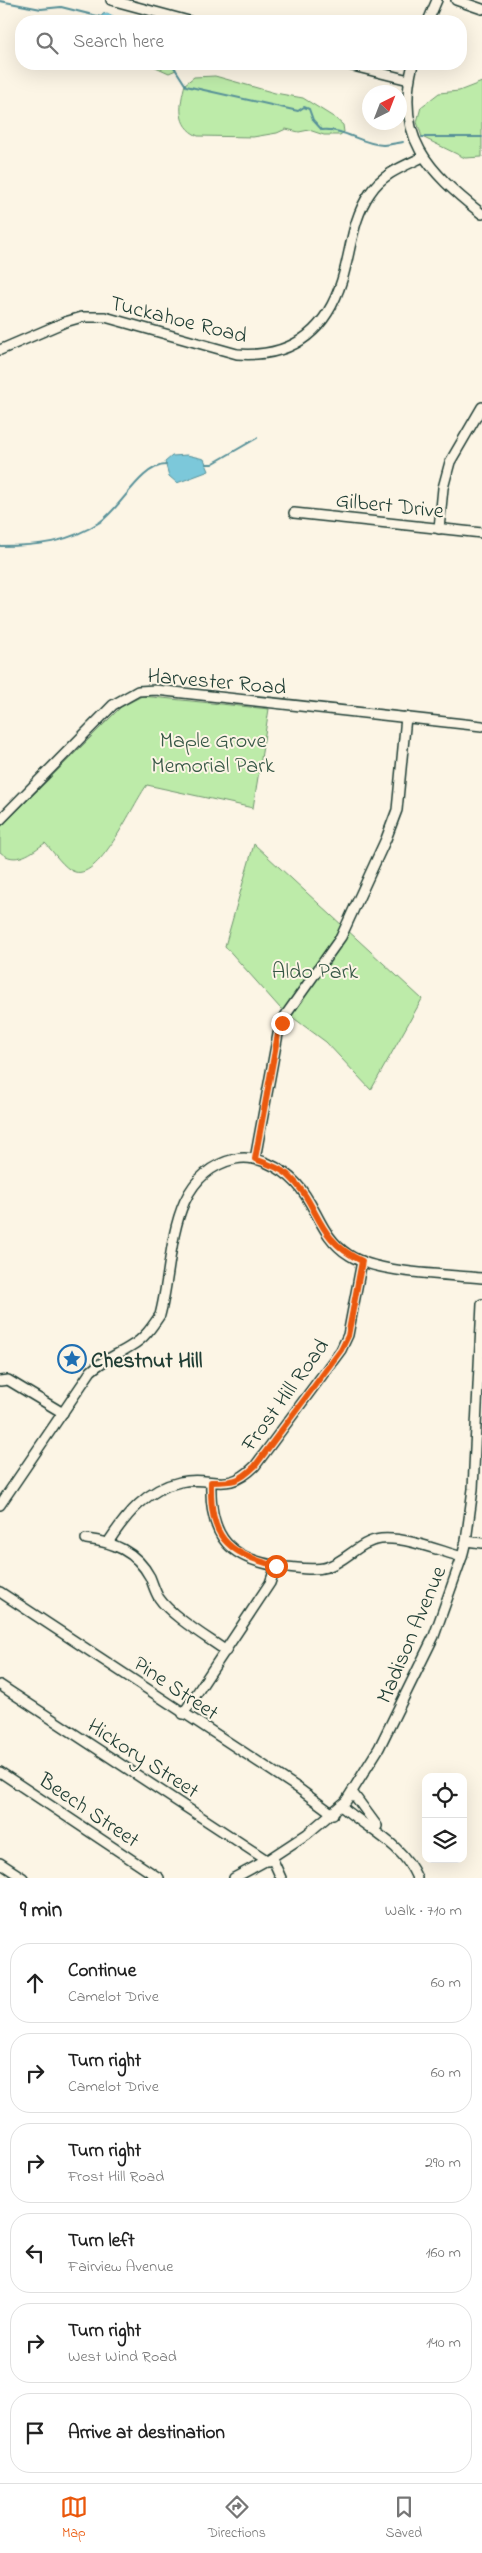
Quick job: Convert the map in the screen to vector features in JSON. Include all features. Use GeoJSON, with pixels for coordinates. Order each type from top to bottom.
{"type":"FeatureCollection","features":[{"type":"Feature","properties":{"kind":"street"},"geometry":{"type":"LineString","coordinates":[[111,0],[167,15]]}},
{"type":"Feature","properties":{"kind":"street"},"geometry":{"type":"LineString","coordinates":[[431,15],[437,0]]}},
{"type":"Feature","properties":{"kind":"street"},"geometry":{"type":"LineString","coordinates":[[456,0],[482,8]]}},
{"type":"Feature","properties":{"kind":"street"},"geometry":{"type":"LineString","coordinates":[[369,70],[409,80]]}},
{"type":"Feature","properties":{"kind":"street"},"geometry":{"type":"LineString","coordinates":[[412,70],[408,103],[410,122],[423,157],[443,182],[482,214]]}},
{"type":"Feature","properties":{"kind":"street","name":"Tuckahoe Road"},"geometry":{"type":"LineString","coordinates":[[0,350],[65,322],[82,317],[105,316],[237,354],[257,356],[288,348],[306,338],[318,327],[330,310],[342,280],[360,210],[370,193],[380,181],[393,172],[423,157]]}},
{"type":"Feature","properties":{"kind":"street"},"geometry":{"type":"LineString","coordinates":[[439,529],[443,488],[450,462],[482,407]]}},
{"type":"Feature","properties":{"kind":"street","name":"Gilbert Drive"},"geometry":{"type":"LineString","coordinates":[[294,514],[482,533]]}},
{"type":"Feature","properties":{"kind":"street","name":"Harvester Road"},"geometry":{"type":"LineString","coordinates":[[0,820],[113,705],[138,691],[156,690],[482,726]]}},
{"type":"Feature","properties":{"kind":"street"},"geometry":{"type":"LineString","coordinates":[[255,1159],[278,1034],[284,1016],[341,937],[386,839],[397,810],[406,717]]}},
{"type":"Feature","properties":{"kind":"street"},"geometry":{"type":"LineString","coordinates":[[0,1505],[91,1371],[100,1362],[132,1346],[144,1336],[160,1314],[183,1201],[200,1176],[216,1165],[240,1158],[255,1159],[272,1166],[290,1178],[305,1194],[323,1230],[335,1244],[349,1255],[362,1261],[381,1267],[482,1278]]}},
{"type":"Feature","properties":{"kind":"street","name":"Frost Hill Road"},"geometry":{"type":"LineString","coordinates":[[108,1541],[134,1508],[149,1495],[182,1481],[234,1482],[244,1477],[255,1466],[330,1367],[348,1336],[362,1261]]}},
{"type":"Feature","properties":{"kind":"street","name":"Madison Avenue"},"geometry":{"type":"LineString","coordinates":[[234,1878],[270,1859],[333,1814],[341,1806],[352,1792],[379,1748],[434,1636],[466,1541],[473,1489],[482,1304]]}},
{"type":"Feature","properties":{"kind":"street"},"geometry":{"type":"LineString","coordinates":[[1,1380],[8,1380],[63,1413]]}},
{"type":"Feature","properties":{"kind":"street"},"geometry":{"type":"LineString","coordinates":[[211,1482],[212,1513],[222,1537],[247,1558],[276,1566],[311,1569],[328,1567],[363,1544],[378,1539],[392,1538],[462,1557]]}},
{"type":"Feature","properties":{"kind":"street"},"geometry":{"type":"LineString","coordinates":[[86,1539],[108,1541],[125,1550],[138,1561],[149,1575],[159,1598],[174,1612],[226,1651]]}},
{"type":"Feature","properties":{"kind":"street"},"geometry":{"type":"LineString","coordinates":[[466,1541],[482,1543]]}},
{"type":"Feature","properties":{"kind":"street"},"geometry":{"type":"LineString","coordinates":[[184,1714],[270,1583],[276,1566]]}},
{"type":"Feature","properties":{"kind":"street","name":"Pine Street"},"geometry":{"type":"LineString","coordinates":[[0,1592],[298,1788],[333,1814]]}},
{"type":"Feature","properties":{"kind":"street","name":"Hickory Street"},"geometry":{"type":"LineString","coordinates":[[0,1685],[270,1859]]}},
{"type":"Feature","properties":{"kind":"street","name":"Beech Street"},"geometry":{"type":"LineString","coordinates":[[0,1772],[159,1878]]}},
{"type":"Feature","properties":{"kind":"street"},"geometry":{"type":"LineString","coordinates":[[352,1792],[382,1835]]}},
{"type":"Feature","properties":{"kind":"street"},"geometry":{"type":"LineString","coordinates":[[341,1806],[382,1835],[404,1855],[417,1878]]}},
{"type":"Feature","properties":{"kind":"street"},"geometry":{"type":"LineString","coordinates":[[270,1859],[281,1878]]}},
{"type":"Feature","properties":{"kind":"street"},"geometry":{"type":"LineString","coordinates":[[0,1863],[23,1878]]}},
{"type":"Feature","properties":{"kind":"green space"},"geometry":{"type":"Polygon","coordinates":[[[162,70],[176,70],[169,73],[162,70]]]}},
{"type":"Feature","properties":{"kind":"green space"},"geometry":{"type":"Polygon","coordinates":[[[215,76],[275,93],[303,98],[335,118],[343,125],[344,132],[340,135],[324,135],[309,130],[299,132],[286,129],[277,133],[253,137],[198,136],[191,132],[182,120],[181,107],[185,84],[194,77],[215,76]]]}},
{"type":"Feature","properties":{"kind":"green space"},"geometry":{"type":"Polygon","coordinates":[[[482,82],[482,157],[465,158],[422,137],[417,122],[421,107],[439,93],[459,91],[482,82]]]}},
{"type":"Feature","properties":{"kind":"green space","name":"Maple Grove Memorial Park"},"geometry":{"type":"Polygon","coordinates":[[[142,696],[269,709],[253,808],[147,785],[106,852],[95,864],[85,871],[75,872],[71,870],[63,864],[45,843],[18,858],[6,856],[0,852],[0,828],[121,707],[142,696]]]}},
{"type":"Feature","properties":{"kind":"green space","name":"Aldo Park"},"geometry":{"type":"Polygon","coordinates":[[[254,844],[422,999],[371,1090],[326,1042],[280,1008],[225,946],[254,844]]]}},
{"type":"Feature","properties":{"kind":"water"},"geometry":{"type":"Polygon","coordinates":[[[187,455],[204,459],[209,471],[177,483],[169,476],[165,462],[172,456],[187,455]]]}},
{"type":"Feature","properties":{"kind":"waterway"},"geometry":{"type":"LineString","coordinates":[[0,1],[41,9],[61,7],[93,15]]}},
{"type":"Feature","properties":{"kind":"waterway"},"geometry":{"type":"LineString","coordinates":[[176,70],[186,86],[298,111],[304,107],[309,109],[313,120],[322,130],[338,131],[375,144],[386,145],[403,142]]}},
{"type":"Feature","properties":{"kind":"waterway"},"geometry":{"type":"LineString","coordinates":[[422,137],[482,137]]}},
{"type":"Feature","properties":{"kind":"waterway"},"geometry":{"type":"LineString","coordinates":[[206,464],[212,464],[257,438]]}},
{"type":"Feature","properties":{"kind":"waterway"},"geometry":{"type":"LineString","coordinates":[[0,546],[39,544],[76,535],[108,516],[148,472],[166,465]]}},
{"type":"Feature","properties":{"kind":"place","name":"Chestnut Hill"},"geometry":{"type":"Point","coordinates":[72,1359]}},
{"type":"Feature","properties":{"kind":"route"},"geometry":{"type":"LineString","coordinates":[[276,1566],[247,1558],[231,1547],[222,1537],[214,1521],[211,1505],[211,1482],[234,1482],[244,1477],[255,1466],[330,1367],[348,1336],[362,1261],[349,1255],[335,1244],[323,1230],[305,1194],[296,1182],[285,1173],[255,1159],[278,1034],[282,1023]]}}]}
